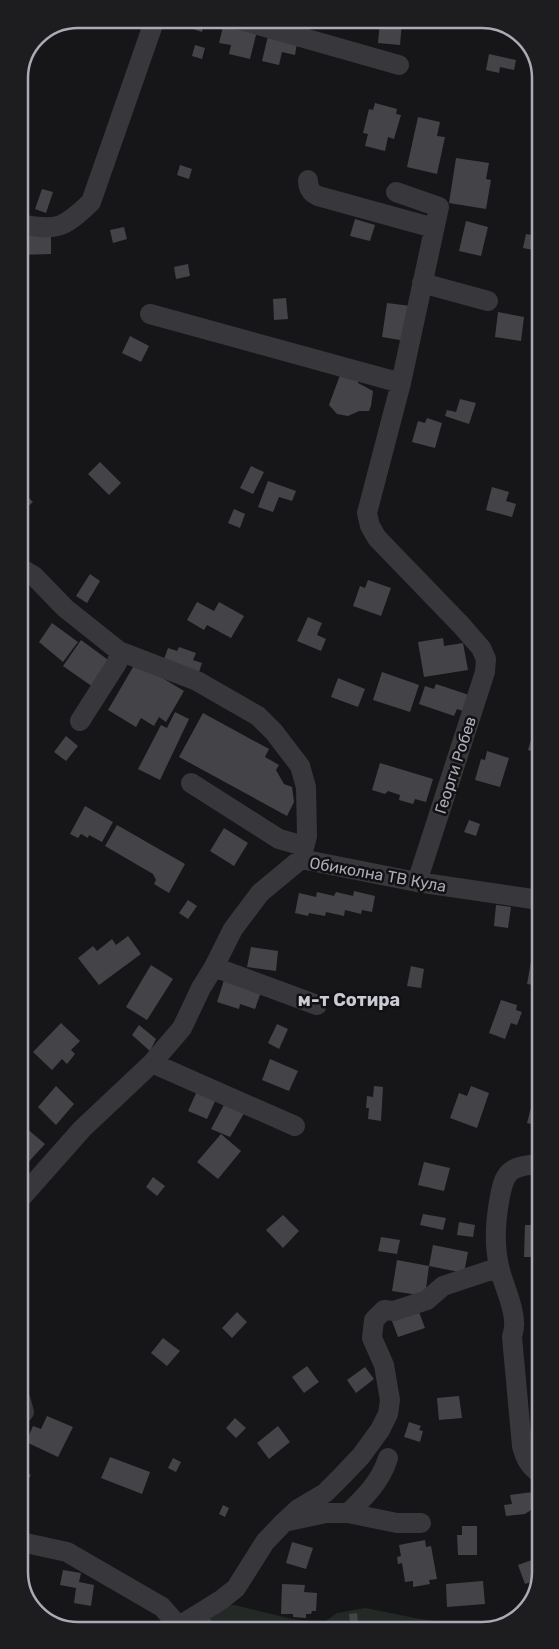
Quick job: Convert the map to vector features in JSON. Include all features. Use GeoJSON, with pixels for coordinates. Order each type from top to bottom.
{"type":"FeatureCollection","features":[{"type":"Feature","properties":{"kind":"street"},"geometry":{"type":"LineString","coordinates":[[28,226],[44,229],[60,226],[74,218],[91,202],[152,28]]}},
{"type":"Feature","properties":{"kind":"street"},"geometry":{"type":"LineString","coordinates":[[269,28],[399,65]]}},
{"type":"Feature","properties":{"kind":"street"},"geometry":{"type":"LineString","coordinates":[[308,180],[309,188],[318,196],[434,228]]}},
{"type":"Feature","properties":{"kind":"street"},"geometry":{"type":"LineString","coordinates":[[150,314],[401,383],[439,206],[396,192]]}},
{"type":"Feature","properties":{"kind":"street"},"geometry":{"type":"LineString","coordinates":[[422,282],[488,301]]}},
{"type":"Feature","properties":{"kind":"street","name":"Георги Робев"},"geometry":{"type":"LineString","coordinates":[[401,383],[367,513],[370,526],[377,538],[461,625],[481,648],[486,659],[485,672],[417,882]]}},
{"type":"Feature","properties":{"kind":"street","name":"Обиколна ТВ Кула"},"geometry":{"type":"LineString","coordinates":[[28,572],[65,608],[119,651],[197,681],[258,716],[274,732],[300,766],[306,787],[308,816],[307,836],[303,853],[417,882],[532,899]]}},
{"type":"Feature","properties":{"kind":"street"},"geometry":{"type":"LineString","coordinates":[[80,721],[117,663],[119,651]]}},
{"type":"Feature","properties":{"kind":"street"},"geometry":{"type":"LineString","coordinates":[[28,1189],[82,1129],[152,1064],[182,1028],[233,929],[260,893],[303,853],[191,783]]}},
{"type":"Feature","properties":{"kind":"street"},"geometry":{"type":"LineString","coordinates":[[214,967],[317,1005]]}},
{"type":"Feature","properties":{"kind":"street"},"geometry":{"type":"LineString","coordinates":[[152,1064],[295,1126]]}},
{"type":"Feature","properties":{"kind":"street"},"geometry":{"type":"LineString","coordinates":[[532,1165],[518,1166],[508,1173],[502,1181],[495,1242],[500,1270],[514,1321],[512,1337],[522,1446],[526,1459],[532,1466]]}},
{"type":"Feature","properties":{"kind":"street"},"geometry":{"type":"LineString","coordinates":[[191,1621],[236,1588],[265,1542],[298,1509],[325,1493],[342,1477],[362,1456],[380,1430],[388,1414],[390,1400],[384,1365],[372,1338],[374,1320],[384,1310],[394,1311],[427,1300],[443,1286],[491,1270],[500,1270]]}},
{"type":"Feature","properties":{"kind":"street"},"geometry":{"type":"LineString","coordinates":[[348,1513],[363,1499],[376,1482],[388,1458]]}},
{"type":"Feature","properties":{"kind":"street"},"geometry":{"type":"LineString","coordinates":[[284,1522],[326,1513],[348,1513],[398,1523],[421,1523]]}},
{"type":"Feature","properties":{"kind":"street"},"geometry":{"type":"LineString","coordinates":[[28,1544],[67,1552],[162,1607],[175,1621]]}},
{"type":"Feature","properties":{"kind":"shaded area"},"geometry":{"type":"Polygon","coordinates":[[[221,1605],[234,1605],[292,1619],[312,1622],[201,1621],[221,1605]]]}},
{"type":"Feature","properties":{"kind":"shaded area"},"geometry":{"type":"Polygon","coordinates":[[[365,1608],[445,1622],[325,1622],[337,1613],[365,1608]]]}},
{"type":"Feature","properties":{"kind":"building"},"geometry":{"type":"Polygon","coordinates":[[[190,28],[203,28],[202,32],[190,28]]]}},
{"type":"Feature","properties":{"kind":"building"},"geometry":{"type":"Polygon","coordinates":[[[223,28],[245,28],[257,31],[250,59],[229,54],[231,45],[219,43],[223,28]]]}},
{"type":"Feature","properties":{"kind":"building"},"geometry":{"type":"Polygon","coordinates":[[[379,28],[401,28],[400,45],[378,43],[379,28]]]}},
{"type":"Feature","properties":{"kind":"building"},"geometry":{"type":"Polygon","coordinates":[[[268,36],[297,43],[295,55],[282,52],[279,65],[262,61],[268,36]]]}},
{"type":"Feature","properties":{"kind":"building"},"geometry":{"type":"Polygon","coordinates":[[[195,45],[205,48],[202,59],[192,56],[195,45]]]}},
{"type":"Feature","properties":{"kind":"building"},"geometry":{"type":"Polygon","coordinates":[[[489,54],[516,60],[514,70],[500,67],[499,73],[486,70],[489,54]]]}},
{"type":"Feature","properties":{"kind":"building"},"geometry":{"type":"Polygon","coordinates":[[[375,103],[397,109],[396,114],[401,115],[394,139],[388,137],[385,151],[365,146],[368,134],[363,133],[369,109],[373,110],[375,103]]]}},
{"type":"Feature","properties":{"kind":"building"},"geometry":{"type":"Polygon","coordinates":[[[418,117],[440,122],[437,136],[445,137],[437,174],[407,167],[418,117]]]}},
{"type":"Feature","properties":{"kind":"building"},"geometry":{"type":"Polygon","coordinates":[[[456,158],[489,163],[486,179],[491,180],[486,209],[449,203],[456,158]]]}},
{"type":"Feature","properties":{"kind":"building"},"geometry":{"type":"Polygon","coordinates":[[[180,165],[192,169],[189,179],[177,175],[180,165]]]}},
{"type":"Feature","properties":{"kind":"building"},"geometry":{"type":"Polygon","coordinates":[[[42,189],[53,192],[46,213],[35,209],[42,189]]]}},
{"type":"Feature","properties":{"kind":"building"},"geometry":{"type":"Polygon","coordinates":[[[355,219],[375,225],[370,241],[350,236],[355,219]]]}},
{"type":"Feature","properties":{"kind":"building"},"geometry":{"type":"Polygon","coordinates":[[[466,221],[488,227],[481,256],[459,251],[466,221]]]}},
{"type":"Feature","properties":{"kind":"building"},"geometry":{"type":"Polygon","coordinates":[[[124,227],[127,239],[113,243],[110,230],[124,227]]]}},
{"type":"Feature","properties":{"kind":"building"},"geometry":{"type":"Polygon","coordinates":[[[526,234],[532,235],[532,250],[523,248],[526,234]]]}},
{"type":"Feature","properties":{"kind":"building"},"geometry":{"type":"Polygon","coordinates":[[[28,236],[51,236],[51,254],[28,255],[28,236]]]}},
{"type":"Feature","properties":{"kind":"building"},"geometry":{"type":"Polygon","coordinates":[[[188,264],[190,276],[176,279],[174,267],[188,264]]]}},
{"type":"Feature","properties":{"kind":"building"},"geometry":{"type":"Polygon","coordinates":[[[286,298],[288,319],[274,320],[273,299],[286,298]]]}},
{"type":"Feature","properties":{"kind":"building"},"geometry":{"type":"Polygon","coordinates":[[[387,303],[411,306],[406,341],[382,337],[387,303]]]}},
{"type":"Feature","properties":{"kind":"building"},"geometry":{"type":"Polygon","coordinates":[[[498,312],[524,317],[521,341],[495,337],[498,312]]]}},
{"type":"Feature","properties":{"kind":"building"},"geometry":{"type":"Polygon","coordinates":[[[130,336],[149,346],[141,362],[122,353],[130,336]]]}},
{"type":"Feature","properties":{"kind":"building"},"geometry":{"type":"Polygon","coordinates":[[[340,375],[359,378],[358,383],[373,391],[369,411],[359,411],[348,416],[337,414],[329,405],[340,375]]]}},
{"type":"Feature","properties":{"kind":"building"},"geometry":{"type":"Polygon","coordinates":[[[460,399],[476,403],[469,424],[445,416],[447,410],[456,412],[460,399]]]}},
{"type":"Feature","properties":{"kind":"building"},"geometry":{"type":"Polygon","coordinates":[[[427,418],[442,423],[435,448],[412,442],[418,421],[425,423],[427,418]]]}},
{"type":"Feature","properties":{"kind":"building"},"geometry":{"type":"Polygon","coordinates":[[[100,462],[121,483],[109,495],[88,474],[100,462]]]}},
{"type":"Feature","properties":{"kind":"building"},"geometry":{"type":"Polygon","coordinates":[[[251,466],[264,472],[253,494],[240,488],[251,466]]]}},
{"type":"Feature","properties":{"kind":"building"},"geometry":{"type":"Polygon","coordinates":[[[268,481],[296,491],[292,501],[279,497],[273,512],[258,507],[268,481]]]}},
{"type":"Feature","properties":{"kind":"building"},"geometry":{"type":"Polygon","coordinates":[[[492,487],[509,492],[506,501],[516,504],[512,517],[486,510],[492,487]]]}},
{"type":"Feature","properties":{"kind":"building"},"geometry":{"type":"Polygon","coordinates":[[[28,497],[33,502],[28,506],[28,497]]]}},
{"type":"Feature","properties":{"kind":"building"},"geometry":{"type":"Polygon","coordinates":[[[234,509],[245,514],[240,528],[228,523],[234,509]]]}},
{"type":"Feature","properties":{"kind":"building"},"geometry":{"type":"Polygon","coordinates":[[[90,574],[100,581],[87,603],[76,596],[90,574]]]}},
{"type":"Feature","properties":{"kind":"building"},"geometry":{"type":"Polygon","coordinates":[[[368,580],[391,588],[381,616],[353,606],[360,586],[365,588],[368,580]]]}},
{"type":"Feature","properties":{"kind":"building"},"geometry":{"type":"Polygon","coordinates":[[[197,602],[214,611],[219,602],[244,616],[231,638],[207,625],[204,630],[187,620],[197,602]]]}},
{"type":"Feature","properties":{"kind":"building"},"geometry":{"type":"Polygon","coordinates":[[[308,617],[322,623],[317,635],[326,639],[321,651],[297,641],[308,617]]]}},
{"type":"Feature","properties":{"kind":"building"},"geometry":{"type":"Polygon","coordinates":[[[52,623],[78,642],[63,662],[39,642],[52,623]]]}},
{"type":"Feature","properties":{"kind":"building"},"geometry":{"type":"Polygon","coordinates":[[[443,638],[444,646],[463,643],[468,670],[424,677],[418,642],[443,638]]]}},
{"type":"Feature","properties":{"kind":"building"},"geometry":{"type":"Polygon","coordinates":[[[81,640],[111,662],[93,687],[63,666],[81,640]]]}},
{"type":"Feature","properties":{"kind":"building"},"geometry":{"type":"Polygon","coordinates":[[[179,647],[196,653],[193,660],[202,663],[198,675],[163,662],[168,648],[177,651],[179,647]]]}},
{"type":"Feature","properties":{"kind":"building"},"geometry":{"type":"Polygon","coordinates":[[[136,662],[184,691],[166,722],[159,717],[154,726],[141,718],[136,727],[108,710],[136,662]]]}},
{"type":"Feature","properties":{"kind":"building"},"geometry":{"type":"Polygon","coordinates":[[[382,672],[419,685],[410,712],[373,700],[382,672]]]}},
{"type":"Feature","properties":{"kind":"building"},"geometry":{"type":"Polygon","coordinates":[[[338,678],[365,689],[358,707],[331,697],[338,678]]]}},
{"type":"Feature","properties":{"kind":"building"},"geometry":{"type":"Polygon","coordinates":[[[436,684],[469,695],[463,711],[457,709],[454,716],[419,704],[425,686],[434,689],[436,684]]]}},
{"type":"Feature","properties":{"kind":"building"},"geometry":{"type":"Polygon","coordinates":[[[175,712],[189,719],[160,780],[138,769],[161,725],[167,728],[175,712]]]}},
{"type":"Feature","properties":{"kind":"building"},"geometry":{"type":"Polygon","coordinates":[[[203,713],[269,749],[265,757],[279,765],[276,770],[284,784],[292,787],[294,802],[287,816],[179,757],[203,713]]]}},
{"type":"Feature","properties":{"kind":"building"},"geometry":{"type":"Polygon","coordinates":[[[66,736],[78,746],[66,761],[54,752],[66,736]]]}},
{"type":"Feature","properties":{"kind":"building"},"geometry":{"type":"Polygon","coordinates":[[[532,736],[532,751],[528,750],[532,736]]]}},
{"type":"Feature","properties":{"kind":"building"},"geometry":{"type":"Polygon","coordinates":[[[487,751],[509,758],[500,787],[475,780],[481,759],[485,760],[487,751]]]}},
{"type":"Feature","properties":{"kind":"building"},"geometry":{"type":"Polygon","coordinates":[[[380,763],[433,779],[426,802],[415,799],[413,804],[399,800],[400,795],[388,791],[385,794],[372,790],[380,763]]]}},
{"type":"Feature","properties":{"kind":"building"},"geometry":{"type":"Polygon","coordinates":[[[85,806],[113,822],[102,842],[89,835],[88,838],[81,834],[78,838],[70,834],[85,806]]]}},
{"type":"Feature","properties":{"kind":"building"},"geometry":{"type":"Polygon","coordinates":[[[469,820],[480,824],[476,836],[464,832],[469,820]]]}},
{"type":"Feature","properties":{"kind":"building"},"geometry":{"type":"Polygon","coordinates":[[[117,825],[185,864],[169,893],[154,884],[156,880],[153,874],[105,846],[117,825]]]}},
{"type":"Feature","properties":{"kind":"building"},"geometry":{"type":"Polygon","coordinates":[[[224,828],[248,843],[234,866],[210,851],[224,828]]]}},
{"type":"Feature","properties":{"kind":"building"},"geometry":{"type":"Polygon","coordinates":[[[354,891],[375,896],[372,912],[362,910],[361,914],[345,910],[344,916],[326,912],[325,916],[309,913],[308,916],[295,913],[299,893],[316,897],[317,892],[334,896],[336,892],[353,896],[354,891]]]}},
{"type":"Feature","properties":{"kind":"building"},"geometry":{"type":"Polygon","coordinates":[[[188,900],[197,906],[188,919],[179,913],[188,900]]]}},
{"type":"Feature","properties":{"kind":"building"},"geometry":{"type":"Polygon","coordinates":[[[496,905],[511,907],[508,928],[494,926],[496,905]]]}},
{"type":"Feature","properties":{"kind":"building"},"geometry":{"type":"Polygon","coordinates":[[[128,936],[141,954],[99,985],[78,958],[93,946],[97,951],[112,939],[116,945],[128,936]]]}},
{"type":"Feature","properties":{"kind":"building"},"geometry":{"type":"Polygon","coordinates":[[[251,947],[278,951],[276,971],[247,967],[251,947]]]}},
{"type":"Feature","properties":{"kind":"building"},"geometry":{"type":"Polygon","coordinates":[[[532,956],[532,985],[527,984],[532,956]]]}},
{"type":"Feature","properties":{"kind":"building"},"geometry":{"type":"Polygon","coordinates":[[[151,965],[173,979],[147,1020],[126,1007],[151,965]]]}},
{"type":"Feature","properties":{"kind":"building"},"geometry":{"type":"Polygon","coordinates":[[[411,966],[424,969],[421,988],[407,986],[411,966]]]}},
{"type":"Feature","properties":{"kind":"building"},"geometry":{"type":"Polygon","coordinates":[[[224,980],[261,992],[255,1009],[240,1004],[239,1009],[217,1002],[224,980]]]}},
{"type":"Feature","properties":{"kind":"building"},"geometry":{"type":"Polygon","coordinates":[[[501,1000],[517,1005],[516,1010],[522,1012],[517,1025],[511,1023],[505,1039],[489,1033],[501,1000]]]}},
{"type":"Feature","properties":{"kind":"building"},"geometry":{"type":"Polygon","coordinates":[[[61,1023],[80,1041],[71,1050],[75,1054],[67,1064],[62,1059],[52,1070],[33,1052],[61,1023]]]}},
{"type":"Feature","properties":{"kind":"building"},"geometry":{"type":"Polygon","coordinates":[[[277,1024],[288,1029],[279,1049],[268,1043],[277,1024]]]}},
{"type":"Feature","properties":{"kind":"building"},"geometry":{"type":"Polygon","coordinates":[[[139,1025],[156,1039],[150,1051],[132,1035],[139,1025]]]}},
{"type":"Feature","properties":{"kind":"building"},"geometry":{"type":"Polygon","coordinates":[[[270,1059],[298,1071],[289,1091],[262,1080],[270,1059]]]}},
{"type":"Feature","properties":{"kind":"building"},"geometry":{"type":"Polygon","coordinates":[[[56,1086],[74,1104],[56,1125],[38,1107],[56,1086]]]}},
{"type":"Feature","properties":{"kind":"building"},"geometry":{"type":"Polygon","coordinates":[[[374,1086],[383,1087],[381,1121],[368,1119],[369,1108],[366,1108],[367,1096],[373,1097],[374,1086]]]}},
{"type":"Feature","properties":{"kind":"building"},"geometry":{"type":"Polygon","coordinates":[[[471,1086],[489,1093],[477,1128],[450,1118],[459,1093],[467,1096],[471,1086]]]}},
{"type":"Feature","properties":{"kind":"building"},"geometry":{"type":"Polygon","coordinates":[[[197,1091],[216,1099],[207,1119],[188,1111],[197,1091]]]}},
{"type":"Feature","properties":{"kind":"building"},"geometry":{"type":"Polygon","coordinates":[[[226,1101],[246,1110],[230,1137],[211,1129],[226,1101]]]}},
{"type":"Feature","properties":{"kind":"building"},"geometry":{"type":"Polygon","coordinates":[[[532,1104],[532,1124],[527,1123],[532,1104]]]}},
{"type":"Feature","properties":{"kind":"building"},"geometry":{"type":"Polygon","coordinates":[[[28,1130],[45,1144],[28,1163],[28,1130]]]}},
{"type":"Feature","properties":{"kind":"building"},"geometry":{"type":"Polygon","coordinates":[[[221,1134],[241,1151],[218,1179],[197,1162],[221,1134]]]}},
{"type":"Feature","properties":{"kind":"building"},"geometry":{"type":"Polygon","coordinates":[[[424,1162],[450,1168],[444,1191],[418,1185],[424,1162]]]}},
{"type":"Feature","properties":{"kind":"building"},"geometry":{"type":"Polygon","coordinates":[[[153,1177],[165,1186],[157,1196],[146,1187],[153,1177]]]}},
{"type":"Feature","properties":{"kind":"building"},"geometry":{"type":"Polygon","coordinates":[[[423,1214],[446,1218],[443,1230],[420,1225],[423,1214]]]}},
{"type":"Feature","properties":{"kind":"building"},"geometry":{"type":"Polygon","coordinates":[[[283,1215],[299,1231],[283,1248],[266,1230],[283,1215]]]}},
{"type":"Feature","properties":{"kind":"building"},"geometry":{"type":"Polygon","coordinates":[[[459,1222],[475,1225],[473,1237],[457,1235],[459,1222]]]}},
{"type":"Feature","properties":{"kind":"building"},"geometry":{"type":"Polygon","coordinates":[[[525,1225],[532,1225],[532,1257],[524,1257],[525,1225]]]}},
{"type":"Feature","properties":{"kind":"building"},"geometry":{"type":"Polygon","coordinates":[[[381,1237],[400,1240],[397,1254],[378,1251],[381,1237]]]}},
{"type":"Feature","properties":{"kind":"building"},"geometry":{"type":"Polygon","coordinates":[[[433,1245],[468,1252],[464,1273],[429,1266],[433,1245]]]}},
{"type":"Feature","properties":{"kind":"building"},"geometry":{"type":"Polygon","coordinates":[[[397,1260],[429,1266],[425,1296],[392,1291],[397,1260]]]}},
{"type":"Feature","properties":{"kind":"building"},"geometry":{"type":"Polygon","coordinates":[[[237,1312],[247,1322],[232,1338],[222,1328],[237,1312]]]}},
{"type":"Feature","properties":{"kind":"building"},"geometry":{"type":"Polygon","coordinates":[[[419,1312],[425,1328],[398,1337],[392,1321],[419,1312]]]}},
{"type":"Feature","properties":{"kind":"building"},"geometry":{"type":"Polygon","coordinates":[[[163,1338],[180,1351],[167,1366],[151,1353],[163,1338]]]}},
{"type":"Feature","properties":{"kind":"building"},"geometry":{"type":"Polygon","coordinates":[[[307,1366],[319,1382],[304,1393],[292,1377],[307,1366]]]}},
{"type":"Feature","properties":{"kind":"building"},"geometry":{"type":"Polygon","coordinates":[[[365,1367],[374,1379],[356,1393],[347,1380],[365,1367]]]}},
{"type":"Feature","properties":{"kind":"building"},"geometry":{"type":"Polygon","coordinates":[[[459,1396],[462,1418],[439,1420],[437,1398],[459,1396]]]}},
{"type":"Feature","properties":{"kind":"building"},"geometry":{"type":"Polygon","coordinates":[[[47,1416],[73,1427],[58,1457],[28,1443],[28,1437],[33,1426],[41,1429],[47,1416]]]}},
{"type":"Feature","properties":{"kind":"building"},"geometry":{"type":"Polygon","coordinates":[[[235,1418],[246,1428],[236,1438],[226,1428],[235,1418]]]}},
{"type":"Feature","properties":{"kind":"building"},"geometry":{"type":"Polygon","coordinates":[[[409,1422],[421,1426],[419,1430],[423,1431],[420,1442],[404,1437],[409,1422]]]}},
{"type":"Feature","properties":{"kind":"building"},"geometry":{"type":"Polygon","coordinates":[[[278,1426],[290,1442],[269,1459],[257,1443],[278,1426]]]}},
{"type":"Feature","properties":{"kind":"building"},"geometry":{"type":"Polygon","coordinates":[[[110,1457],[150,1472],[142,1494],[101,1478],[110,1457]]]}},
{"type":"Feature","properties":{"kind":"building"},"geometry":{"type":"Polygon","coordinates":[[[173,1458],[181,1462],[176,1472],[168,1468],[173,1458]]]}},
{"type":"Feature","properties":{"kind":"building"},"geometry":{"type":"Polygon","coordinates":[[[532,1492],[532,1509],[525,1514],[506,1516],[504,1505],[512,1504],[510,1495],[532,1492]]]}},
{"type":"Feature","properties":{"kind":"building"},"geometry":{"type":"Polygon","coordinates":[[[223,1505],[229,1508],[225,1517],[219,1514],[223,1505]]]}},
{"type":"Feature","properties":{"kind":"building"},"geometry":{"type":"Polygon","coordinates":[[[462,1526],[477,1526],[477,1555],[458,1555],[457,1535],[462,1535],[462,1526]]]}},
{"type":"Feature","properties":{"kind":"building"},"geometry":{"type":"Polygon","coordinates":[[[425,1540],[426,1547],[431,1546],[437,1579],[429,1580],[430,1584],[413,1587],[413,1581],[405,1582],[402,1563],[398,1564],[397,1557],[401,1556],[399,1545],[425,1540]]]}},
{"type":"Feature","properties":{"kind":"building"},"geometry":{"type":"Polygon","coordinates":[[[292,1542],[313,1548],[306,1569],[286,1563],[292,1542]]]}},
{"type":"Feature","properties":{"kind":"building"},"geometry":{"type":"Polygon","coordinates":[[[532,1560],[530,1582],[525,1584],[518,1565],[532,1560]]]}},
{"type":"Feature","properties":{"kind":"building"},"geometry":{"type":"Polygon","coordinates":[[[63,1570],[81,1573],[79,1582],[94,1585],[91,1606],[74,1603],[76,1588],[60,1585],[63,1570]]]}},
{"type":"Feature","properties":{"kind":"building"},"geometry":{"type":"Polygon","coordinates":[[[483,1581],[485,1604],[447,1607],[446,1584],[483,1581]]]}},
{"type":"Feature","properties":{"kind":"building"},"geometry":{"type":"Polygon","coordinates":[[[282,1584],[305,1585],[304,1592],[317,1593],[316,1611],[306,1614],[306,1618],[293,1617],[293,1614],[281,1614],[282,1584]]]}},
{"type":"Feature","properties":{"kind":"building"},"geometry":{"type":"Polygon","coordinates":[[[357,1613],[358,1621],[362,1622],[350,1622],[349,1614],[357,1613]]]}},
{"type":"Feature","properties":{"kind":"building"},"geometry":{"type":"Polygon","coordinates":[[[207,1617],[212,1621],[204,1621],[207,1617]]]}},
{"type":"Feature","properties":{"kind":"district","name":"м-т Сотира"},"geometry":{"type":"Point","coordinates":[349,1000]}}]}
